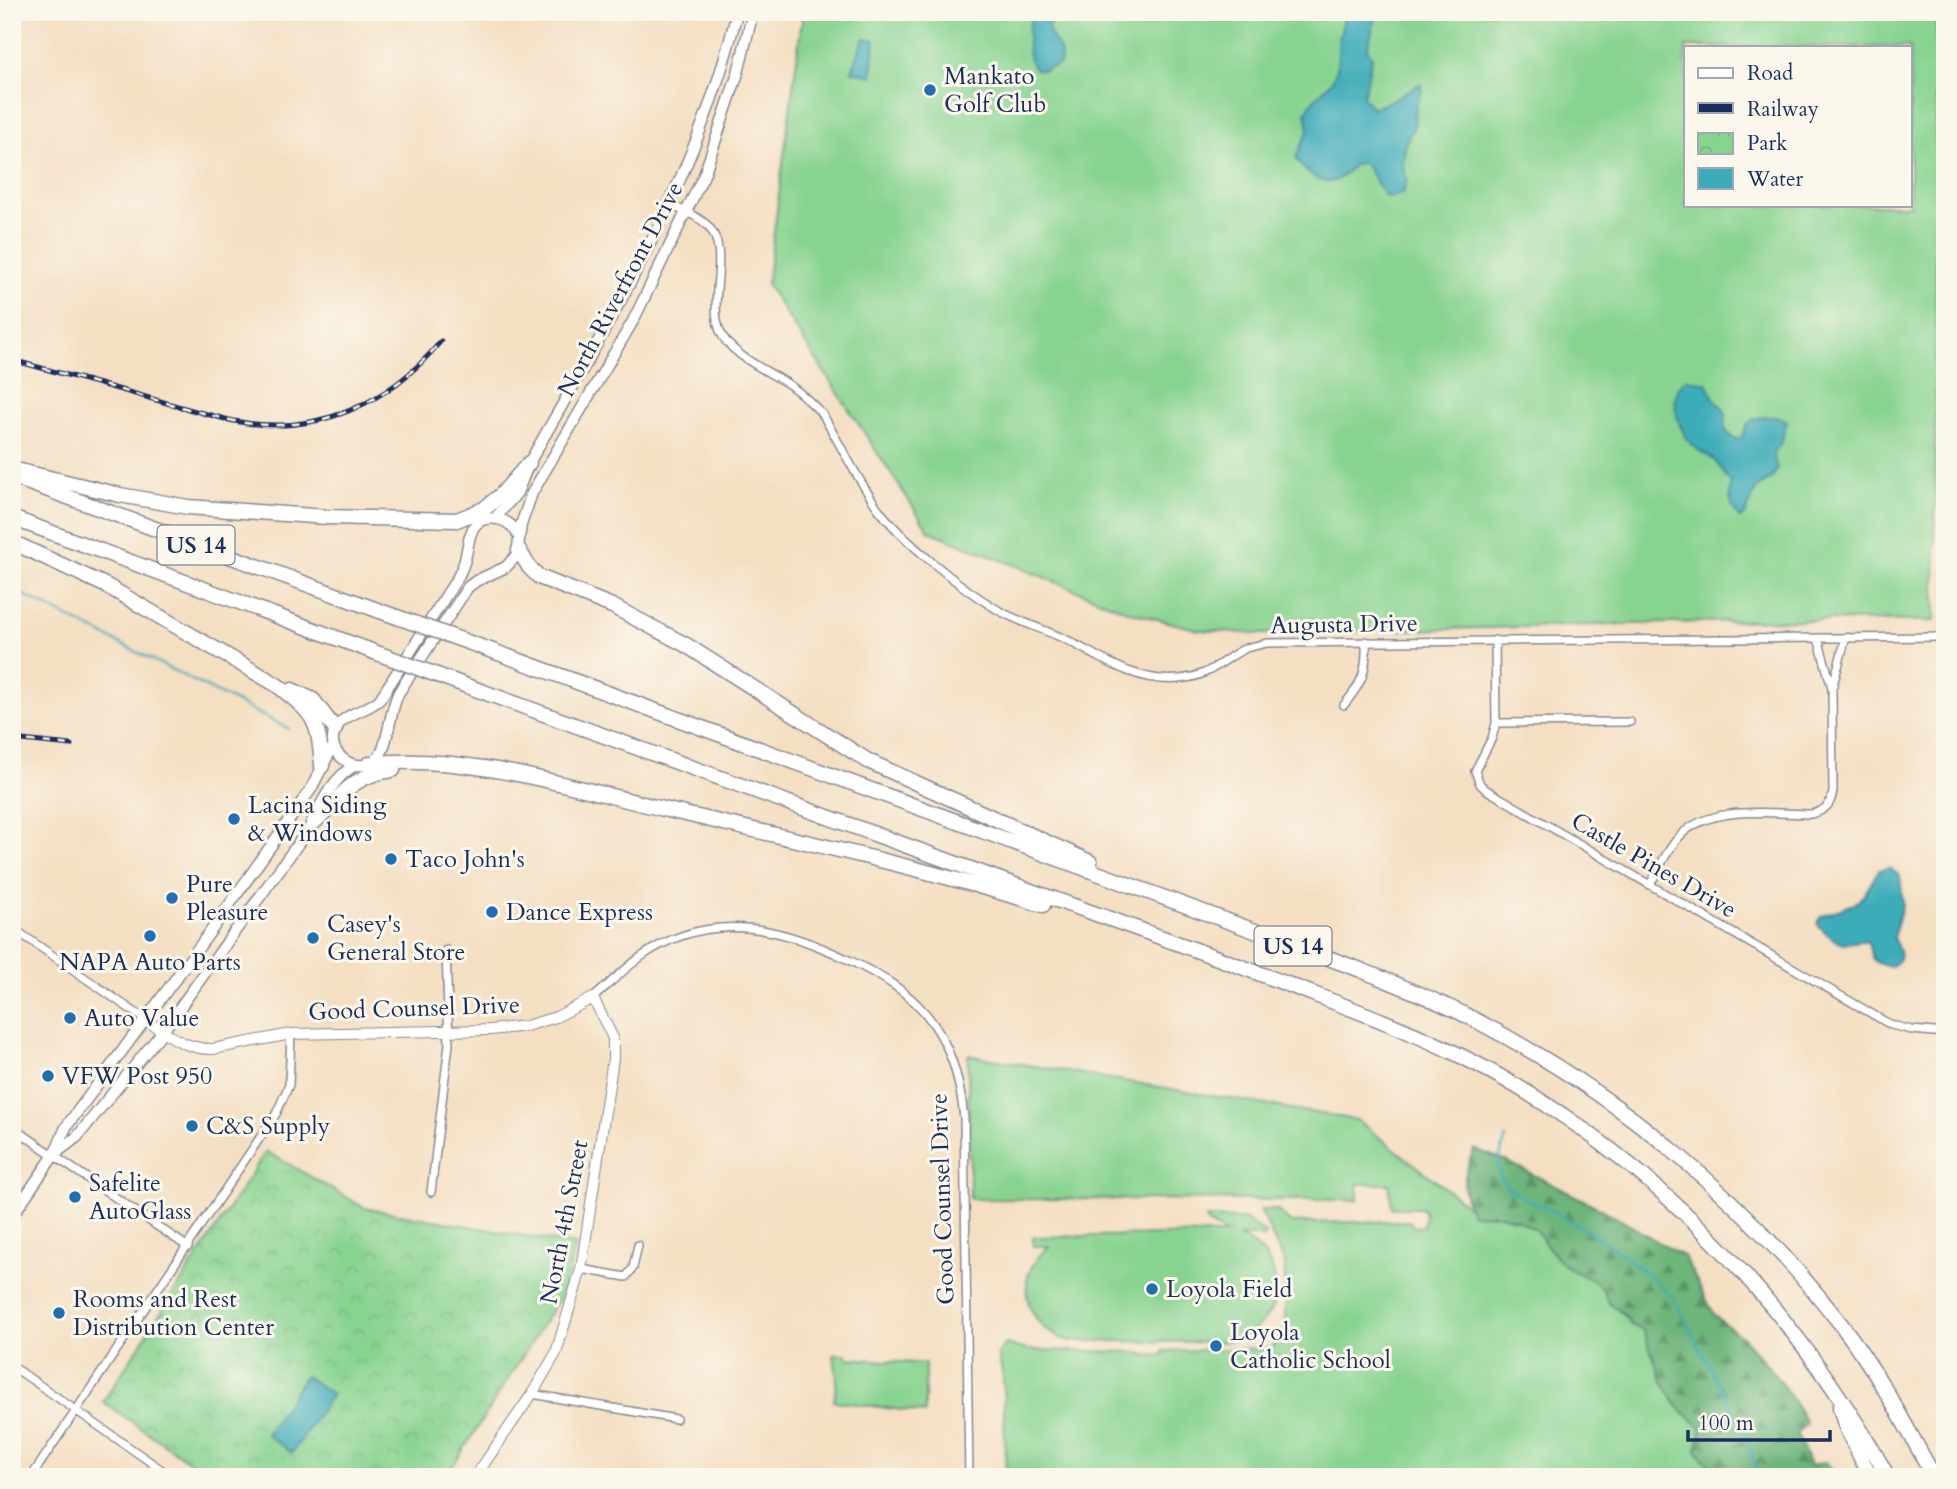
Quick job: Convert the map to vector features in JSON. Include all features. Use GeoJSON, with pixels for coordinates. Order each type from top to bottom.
{"type":"FeatureCollection","features":[{"type":"Feature","properties":{"kind":"highway"},"geometry":{"type":"LineString","coordinates":[[12,469],[120,495],[224,511],[457,520],[483,518],[529,463]]}},
{"type":"Feature","properties":{"kind":"highway","name":"US 14"},"geometry":{"type":"LineString","coordinates":[[12,477],[1163,898],[1419,994],[1475,1020],[1580,1080],[1715,1186],[1841,1324],[1895,1404],[1934,1477]]}},
{"type":"Feature","properties":{"kind":"highway","name":"US 14"},"geometry":{"type":"LineString","coordinates":[[12,518],[1195,949],[1352,1009],[1450,1051],[1502,1079],[1589,1135],[1647,1178],[1734,1261],[1805,1347],[1888,1477]]}},
{"type":"Feature","properties":{"kind":"highway"},"geometry":{"type":"LineString","coordinates":[[12,542],[107,586],[277,685],[298,701],[314,720],[320,737],[322,766]]}},
{"type":"Feature","properties":{"kind":"highway"},"geometry":{"type":"LineString","coordinates":[[519,543],[529,567],[540,577],[612,606],[686,645],[867,761],[1163,898]]}},
{"type":"Feature","properties":{"kind":"highway"},"geometry":{"type":"LineString","coordinates":[[277,685],[313,700],[335,729]]}},
{"type":"Feature","properties":{"kind":"highway"},"geometry":{"type":"LineString","coordinates":[[362,765],[414,761],[516,775],[920,869],[1195,949]]}},
{"type":"Feature","properties":{"kind":"highway"},"geometry":{"type":"LineString","coordinates":[[313,823],[348,786],[360,779],[386,771],[451,765]]}},
{"type":"Feature","properties":{"kind":"highway"},"geometry":{"type":"LineString","coordinates":[[1833,1387],[1846,1427],[1870,1477]]}},
{"type":"Feature","properties":{"kind":"highway"},"geometry":{"type":"LineString","coordinates":[[1895,1404],[1943,1477]]}},
{"type":"Feature","properties":{"kind":"main road","name":"North Riverfront Drive"},"geometry":{"type":"LineString","coordinates":[[335,729],[346,718],[372,706],[380,699],[458,577],[467,555],[470,533],[483,518],[517,493],[529,463],[635,275],[668,204],[701,131],[732,37],[737,12]]}},
{"type":"Feature","properties":{"kind":"main road","name":"North Riverfront Drive"},"geometry":{"type":"LineString","coordinates":[[519,543],[521,525],[532,493],[645,299],[704,175],[738,74],[753,12]]}},
{"type":"Feature","properties":{"kind":"main road"},"geometry":{"type":"LineString","coordinates":[[54,1154],[77,1138],[163,1031],[313,823],[320,805],[337,779],[380,755],[392,705],[405,680],[468,587],[513,562],[519,543],[511,525],[483,518]]}},
{"type":"Feature","properties":{"kind":"main road"},"geometry":{"type":"LineString","coordinates":[[12,1216],[54,1154],[66,1127],[311,789],[333,746],[335,729]]}},
{"type":"Feature","properties":{"kind":"main road"},"geometry":{"type":"LineString","coordinates":[[333,746],[342,760],[362,765]]}},
{"type":"Feature","properties":{"kind":"street"},"geometry":{"type":"LineString","coordinates":[[668,204],[685,212]]}},
{"type":"Feature","properties":{"kind":"street","name":"Augusta Drive"},"geometry":{"type":"LineString","coordinates":[[685,212],[707,224],[718,242],[714,310],[720,332],[735,350],[813,403],[891,525],[914,547],[998,610],[1060,636],[1111,664],[1136,674],[1160,679],[1181,679],[1199,675],[1216,669],[1247,648],[1267,643],[1945,638]]}},
{"type":"Feature","properties":{"kind":"street"},"geometry":{"type":"LineString","coordinates":[[1650,885],[1673,845],[1681,835],[1700,821],[1729,814],[1811,814],[1821,812],[1828,806],[1833,791],[1832,689],[1818,638]]}},
{"type":"Feature","properties":{"kind":"street"},"geometry":{"type":"LineString","coordinates":[[1832,689],[1846,638]]}},
{"type":"Feature","properties":{"kind":"street","name":"Castle Pines Drive"},"geometry":{"type":"LineString","coordinates":[[1495,640],[1496,723],[1492,738],[1475,771],[1485,789],[1891,1026],[1912,1031],[1945,1033]]}},
{"type":"Feature","properties":{"kind":"street"},"geometry":{"type":"LineString","coordinates":[[1344,705],[1359,687],[1364,674],[1366,641]]}},
{"type":"Feature","properties":{"kind":"street"},"geometry":{"type":"LineString","coordinates":[[1496,723],[1630,722]]}},
{"type":"Feature","properties":{"kind":"street","name":"Good Counsel Drive"},"geometry":{"type":"LineString","coordinates":[[146,1020],[201,1050],[291,1034],[490,1030],[526,1026],[556,1017],[593,998],[645,952],[686,934],[712,929],[756,928],[790,935],[887,979],[928,1016],[946,1043],[954,1063],[964,1118],[969,1477]]}},
{"type":"Feature","properties":{"kind":"street"},"geometry":{"type":"LineString","coordinates":[[14,934],[146,1020]]}},
{"type":"Feature","properties":{"kind":"street"},"geometry":{"type":"LineString","coordinates":[[431,1192],[444,1092],[448,1031],[446,950]]}},
{"type":"Feature","properties":{"kind":"street","name":"North 4th Street"},"geometry":{"type":"LineString","coordinates":[[475,1477],[532,1394],[556,1353],[581,1269],[614,1059],[613,1038],[593,998]]}},
{"type":"Feature","properties":{"kind":"street"},"geometry":{"type":"LineString","coordinates":[[31,1477],[188,1247],[284,1100],[291,1070],[291,1034]]}},
{"type":"Feature","properties":{"kind":"street"},"geometry":{"type":"LineString","coordinates":[[12,1127],[188,1247]]}},
{"type":"Feature","properties":{"kind":"street"},"geometry":{"type":"LineString","coordinates":[[581,1269],[626,1277],[633,1268],[638,1245]]}},
{"type":"Feature","properties":{"kind":"street"},"geometry":{"type":"LineString","coordinates":[[12,1366],[172,1477]]}},
{"type":"Feature","properties":{"kind":"street"},"geometry":{"type":"LineString","coordinates":[[532,1394],[676,1419]]}},
{"type":"Feature","properties":{"kind":"green space"},"geometry":{"type":"Polygon","coordinates":[[[803,12],[1936,12],[1935,621],[1778,620],[1260,634],[1199,630],[1130,612],[929,531],[767,285],[803,12]]]}},
{"type":"Feature","properties":{"kind":"green space","name":"Loyola Catholic School"},"geometry":{"type":"Polygon","coordinates":[[[968,1055],[1357,1120],[1468,1206],[1472,1214],[1501,1215],[1535,1229],[1557,1259],[1602,1288],[1609,1303],[1626,1315],[1631,1325],[1643,1330],[1664,1385],[1679,1408],[1702,1428],[1697,1451],[1712,1469],[1710,1477],[1333,1477],[1335,1473],[1228,1474],[1228,1477],[1006,1477],[1003,1377],[998,1353],[1006,1344],[1026,1350],[1138,1352],[1143,1355],[1163,1355],[1163,1351],[1272,1348],[1285,1329],[1285,1263],[1260,1210],[1277,1210],[1291,1223],[1410,1221],[1413,1227],[1423,1226],[1425,1214],[1422,1208],[1392,1208],[1389,1184],[1358,1184],[1358,1200],[970,1199],[968,1055]]]}},
{"type":"Feature","properties":{"kind":"green space"},"geometry":{"type":"Polygon","coordinates":[[[1474,1149],[1506,1161],[1605,1211],[1684,1257],[1715,1316],[1743,1338],[1790,1395],[1806,1423],[1797,1434],[1810,1466],[1826,1462],[1837,1477],[1710,1477],[1712,1469],[1697,1451],[1702,1428],[1679,1408],[1664,1385],[1643,1330],[1631,1325],[1625,1315],[1609,1303],[1602,1288],[1593,1280],[1571,1270],[1557,1259],[1535,1229],[1501,1215],[1472,1214],[1465,1197],[1464,1182],[1474,1149]]]}},
{"type":"Feature","properties":{"kind":"green space"},"geometry":{"type":"Polygon","coordinates":[[[266,1151],[365,1208],[576,1245],[562,1294],[446,1477],[212,1477],[103,1402],[266,1151]]]}},
{"type":"Feature","properties":{"kind":"green space"},"geometry":{"type":"Polygon","coordinates":[[[1206,1218],[1244,1219],[1266,1234],[1263,1238],[1238,1236],[1253,1244],[1264,1255],[1275,1275],[1274,1303],[1265,1319],[1252,1332],[1235,1340],[1217,1342],[1075,1341],[1052,1334],[1043,1327],[1030,1308],[1027,1296],[1029,1273],[1049,1246],[1033,1246],[1033,1237],[1227,1234],[1206,1222],[1206,1218]]]}},
{"type":"Feature","properties":{"kind":"green space"},"geometry":{"type":"Polygon","coordinates":[[[834,1354],[846,1354],[848,1358],[925,1364],[925,1413],[834,1401],[837,1378],[834,1354]]]}},
{"type":"Feature","properties":{"kind":"water"},"geometry":{"type":"Polygon","coordinates":[[[1034,12],[1054,12],[1048,29],[1061,54],[1060,64],[1043,70],[1036,69],[1032,64],[1028,50],[1028,33],[1034,12]]]}},
{"type":"Feature","properties":{"kind":"water"},"geometry":{"type":"Polygon","coordinates":[[[1346,12],[1377,12],[1367,50],[1372,56],[1363,97],[1372,108],[1420,84],[1422,91],[1416,106],[1414,126],[1406,142],[1403,165],[1407,179],[1403,193],[1392,197],[1384,196],[1364,163],[1355,165],[1330,182],[1307,172],[1296,157],[1309,129],[1306,112],[1332,81],[1337,69],[1339,38],[1346,12]]]}},
{"type":"Feature","properties":{"kind":"water"},"geometry":{"type":"Polygon","coordinates":[[[864,38],[875,40],[872,76],[852,71],[864,38]]]}},
{"type":"Feature","properties":{"kind":"water"},"geometry":{"type":"Polygon","coordinates":[[[1687,379],[1707,383],[1714,399],[1726,415],[1725,430],[1733,438],[1740,439],[1748,424],[1761,417],[1787,421],[1781,443],[1773,453],[1777,469],[1772,478],[1756,489],[1745,516],[1740,518],[1733,507],[1730,497],[1731,483],[1711,458],[1693,446],[1678,420],[1675,401],[1680,385],[1687,379]]]}},
{"type":"Feature","properties":{"kind":"water"},"geometry":{"type":"Polygon","coordinates":[[[1890,868],[1900,876],[1903,903],[1893,938],[1899,950],[1899,957],[1891,967],[1879,964],[1873,959],[1868,942],[1837,941],[1817,923],[1821,916],[1854,904],[1863,896],[1879,870],[1890,868]]]}},
{"type":"Feature","properties":{"kind":"water"},"geometry":{"type":"Polygon","coordinates":[[[305,1376],[332,1394],[292,1453],[266,1434],[305,1376]]]}},
{"type":"Feature","properties":{"kind":"waterway"},"geometry":{"type":"LineString","coordinates":[[12,589],[289,729]]}},
{"type":"Feature","properties":{"kind":"waterway"},"geometry":{"type":"LineString","coordinates":[[1506,1138],[1500,1155],[1499,1173],[1510,1189],[1603,1241],[1647,1273],[1673,1298],[1748,1439],[1757,1477]]}},
{"type":"Feature","properties":{"kind":"railway"},"geometry":{"type":"LineString","coordinates":[[12,360],[234,421],[265,425],[294,424],[349,411],[375,398],[421,363],[441,341]]}},
{"type":"Feature","properties":{"kind":"railway"},"geometry":{"type":"LineString","coordinates":[[12,739],[71,745]]}},
{"type":"Feature","properties":{"kind":"place","name":"Mankato Golf Club"},"geometry":{"type":"Point","coordinates":[930,90]}},
{"type":"Feature","properties":{"kind":"place","name":"Lacina Siding & Windows"},"geometry":{"type":"Point","coordinates":[234,819]}},
{"type":"Feature","properties":{"kind":"place","name":"Taco John's"},"geometry":{"type":"Point","coordinates":[391,859]}},
{"type":"Feature","properties":{"kind":"place","name":"Pure Pleasure"},"geometry":{"type":"Point","coordinates":[172,898]}},
{"type":"Feature","properties":{"kind":"place","name":"Dance Express"},"geometry":{"type":"Point","coordinates":[492,912]}},
{"type":"Feature","properties":{"kind":"place","name":"NAPA Auto Parts"},"geometry":{"type":"Point","coordinates":[150,936]}},
{"type":"Feature","properties":{"kind":"place","name":"Casey's General Store"},"geometry":{"type":"Point","coordinates":[313,938]}},
{"type":"Feature","properties":{"kind":"place","name":"Auto Value"},"geometry":{"type":"Point","coordinates":[70,1018]}},
{"type":"Feature","properties":{"kind":"place","name":"VFW Post 950"},"geometry":{"type":"Point","coordinates":[48,1076]}},
{"type":"Feature","properties":{"kind":"place","name":"C&S Supply"},"geometry":{"type":"Point","coordinates":[192,1126]}},
{"type":"Feature","properties":{"kind":"place","name":"Safelite AutoGlass"},"geometry":{"type":"Point","coordinates":[75,1197]}},
{"type":"Feature","properties":{"kind":"place","name":"Loyola Field"},"geometry":{"type":"Point","coordinates":[1152,1289]}},
{"type":"Feature","properties":{"kind":"place","name":"Rooms and Rest Distribution Center"},"geometry":{"type":"Point","coordinates":[59,1313]}},
{"type":"Feature","properties":{"kind":"place","name":"Loyola Catholic School"},"geometry":{"type":"Point","coordinates":[1216,1346]}}]}
